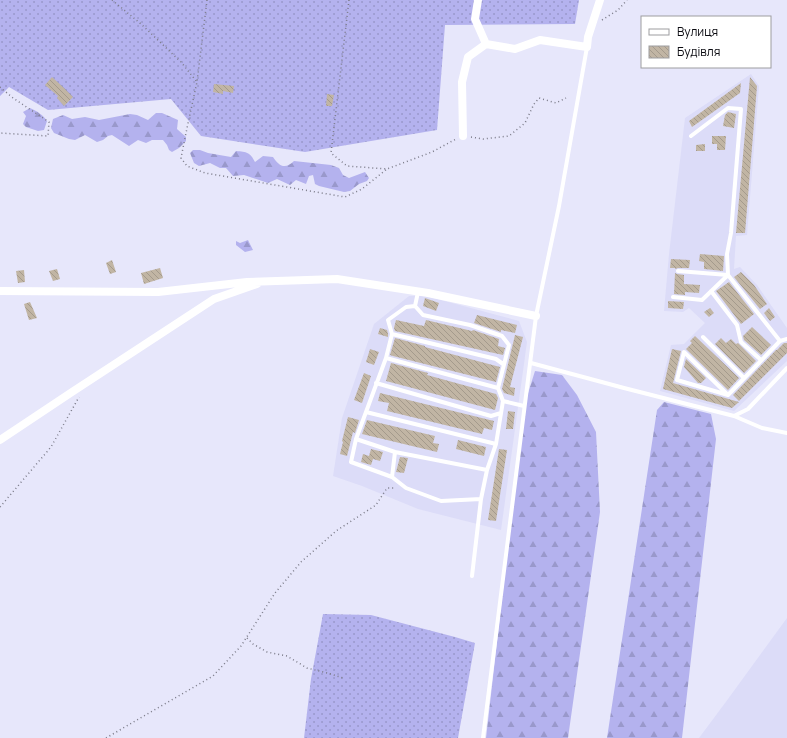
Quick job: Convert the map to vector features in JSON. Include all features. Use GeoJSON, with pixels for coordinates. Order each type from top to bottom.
{"type":"FeatureCollection","features":[{"type":"Feature","properties":{"kind":"street"},"geometry":{"type":"LineString","coordinates":[[478,0],[475,19],[486,44]]}},
{"type":"Feature","properties":{"kind":"street"},"geometry":{"type":"LineString","coordinates":[[463,136],[462,82],[468,57],[486,44],[515,49],[540,40],[587,47],[588,37],[600,0]]}},
{"type":"Feature","properties":{"kind":"street"},"geometry":{"type":"LineString","coordinates":[[0,291],[158,292],[247,282],[337,279],[418,292],[536,316]]}},
{"type":"Feature","properties":{"kind":"street"},"geometry":{"type":"LineString","coordinates":[[0,440],[214,300],[264,282]]}},
{"type":"Feature","properties":{"kind":"lane"},"geometry":{"type":"LineString","coordinates":[[483,738],[536,316],[559,206],[587,47]]}},
{"type":"Feature","properties":{"kind":"lane"},"geometry":{"type":"LineString","coordinates":[[691,136],[728,108],[741,109],[731,233],[727,254],[728,275],[780,341]]}},
{"type":"Feature","properties":{"kind":"lane"},"geometry":{"type":"LineString","coordinates":[[678,271],[728,275]]}},
{"type":"Feature","properties":{"kind":"lane"},"geometry":{"type":"LineString","coordinates":[[673,297],[702,300],[728,275]]}},
{"type":"Feature","properties":{"kind":"lane"},"geometry":{"type":"LineString","coordinates":[[711,291],[737,326],[741,342],[761,360]]}},
{"type":"Feature","properties":{"kind":"lane"},"geometry":{"type":"LineString","coordinates":[[415,306],[418,292]]}},
{"type":"Feature","properties":{"kind":"lane"},"geometry":{"type":"LineString","coordinates":[[415,306],[406,307],[388,320],[392,334],[386,358],[356,439],[351,462],[392,476],[406,488],[441,501],[481,499]]}},
{"type":"Feature","properties":{"kind":"lane"},"geometry":{"type":"LineString","coordinates":[[415,306],[423,315],[470,325],[502,336],[508,345],[498,388],[503,401],[496,444],[487,470],[481,499],[472,576]]}},
{"type":"Feature","properties":{"kind":"lane"},"geometry":{"type":"LineString","coordinates":[[392,334],[496,359],[503,364]]}},
{"type":"Feature","properties":{"kind":"lane"},"geometry":{"type":"LineString","coordinates":[[703,337],[744,378]]}},
{"type":"Feature","properties":{"kind":"lane"},"geometry":{"type":"LineString","coordinates":[[728,395],[780,341],[787,339]]}},
{"type":"Feature","properties":{"kind":"lane"},"geometry":{"type":"LineString","coordinates":[[684,352],[695,363],[728,395],[677,380],[684,352]]}},
{"type":"Feature","properties":{"kind":"lane"},"geometry":{"type":"LineString","coordinates":[[386,358],[498,388]]}},
{"type":"Feature","properties":{"kind":"lane"},"geometry":{"type":"LineString","coordinates":[[531,363],[734,416],[762,428],[787,433]]}},
{"type":"Feature","properties":{"kind":"lane"},"geometry":{"type":"LineString","coordinates":[[734,416],[748,409],[787,368]]}},
{"type":"Feature","properties":{"kind":"lane"},"geometry":{"type":"LineString","coordinates":[[376,383],[492,416],[501,413]]}},
{"type":"Feature","properties":{"kind":"lane"},"geometry":{"type":"LineString","coordinates":[[503,401],[524,406]]}},
{"type":"Feature","properties":{"kind":"lane"},"geometry":{"type":"LineString","coordinates":[[366,412],[496,444]]}},
{"type":"Feature","properties":{"kind":"lane"},"geometry":{"type":"LineString","coordinates":[[356,439],[395,452],[487,470]]}},
{"type":"Feature","properties":{"kind":"lane"},"geometry":{"type":"LineString","coordinates":[[392,476],[395,452]]}},
{"type":"Feature","properties":{"kind":"path"},"geometry":{"type":"LineString","coordinates":[[112,0],[141,24],[181,62],[198,82]]}},
{"type":"Feature","properties":{"kind":"path"},"geometry":{"type":"LineString","coordinates":[[207,0],[198,82],[181,158],[187,166],[205,173],[345,197],[362,189],[388,169],[432,152],[463,136],[483,139],[509,136],[525,123],[534,104],[539,98],[556,103],[566,98]]}},
{"type":"Feature","properties":{"kind":"path"},"geometry":{"type":"LineString","coordinates":[[349,0],[331,153],[347,166],[388,169]]}},
{"type":"Feature","properties":{"kind":"path"},"geometry":{"type":"LineString","coordinates":[[592,26],[618,10],[627,0]]}},
{"type":"Feature","properties":{"kind":"path"},"geometry":{"type":"LineString","coordinates":[[0,87],[13,98],[49,122],[48,136],[0,133]]}},
{"type":"Feature","properties":{"kind":"path"},"geometry":{"type":"LineString","coordinates":[[0,507],[51,447],[80,394]]}},
{"type":"Feature","properties":{"kind":"path"},"geometry":{"type":"LineString","coordinates":[[106,738],[213,676],[241,646],[275,593],[302,562],[336,531],[376,504],[387,488],[406,488]]}},
{"type":"Feature","properties":{"kind":"path"},"geometry":{"type":"LineString","coordinates":[[247,638],[253,644],[267,652],[287,656],[307,668],[343,678]]}},
{"type":"Feature","properties":{"kind":"shaded area"},"geometry":{"type":"Polygon","coordinates":[[[751,74],[759,86],[747,235],[736,236],[734,269],[740,267],[757,285],[787,328],[787,361],[734,411],[660,391],[671,345],[684,344],[705,323],[689,308],[683,312],[664,311],[685,118],[751,74]]]}},
{"type":"Feature","properties":{"kind":"shaded area"},"geometry":{"type":"Polygon","coordinates":[[[409,296],[426,296],[519,321],[527,342],[501,530],[418,509],[333,476],[342,418],[374,324],[409,296]]]}},
{"type":"Feature","properties":{"kind":"shaded area"},"geometry":{"type":"Polygon","coordinates":[[[787,618],[787,738],[699,738],[728,699],[787,618]]]}},
{"type":"Feature","properties":{"kind":"green space"},"geometry":{"type":"Polygon","coordinates":[[[0,0],[579,0],[575,24],[445,25],[437,130],[305,152],[201,136],[171,99],[48,110],[9,87],[0,96],[0,0]]]}},
{"type":"Feature","properties":{"kind":"green space"},"geometry":{"type":"Polygon","coordinates":[[[30,108],[40,113],[47,121],[44,130],[38,131],[26,127],[23,124],[26,116],[23,112],[30,108]]]}},
{"type":"Feature","properties":{"kind":"green space"},"geometry":{"type":"Polygon","coordinates":[[[156,113],[162,113],[178,120],[177,129],[186,137],[186,141],[172,152],[163,140],[152,140],[146,143],[138,140],[129,146],[112,135],[97,142],[85,135],[75,140],[54,133],[51,128],[53,119],[63,115],[72,119],[85,117],[99,120],[130,114],[137,115],[148,120],[156,113]]]}},
{"type":"Feature","properties":{"kind":"green space"},"geometry":{"type":"Polygon","coordinates":[[[193,150],[200,150],[231,157],[236,151],[243,152],[250,154],[255,162],[263,156],[273,157],[282,166],[291,164],[294,161],[331,165],[339,168],[343,175],[349,178],[365,172],[369,178],[367,181],[359,184],[350,191],[344,192],[315,184],[313,175],[309,176],[306,184],[296,180],[290,185],[277,179],[268,183],[244,175],[233,176],[226,168],[220,168],[210,163],[199,166],[194,163],[190,153],[193,150]]]}},
{"type":"Feature","properties":{"kind":"green space"},"geometry":{"type":"Polygon","coordinates":[[[248,240],[253,250],[245,252],[236,245],[236,241],[240,243],[248,240]]]}},
{"type":"Feature","properties":{"kind":"green space"},"geometry":{"type":"Polygon","coordinates":[[[535,371],[562,375],[577,395],[596,432],[600,512],[568,738],[486,738],[524,406],[535,371]]]}},
{"type":"Feature","properties":{"kind":"green space"},"geometry":{"type":"Polygon","coordinates":[[[664,402],[711,414],[716,439],[682,738],[607,738],[657,410],[664,402]]]}},
{"type":"Feature","properties":{"kind":"green space"},"geometry":{"type":"Polygon","coordinates":[[[323,614],[371,615],[475,643],[458,738],[304,738],[311,679],[323,614]]]}},
{"type":"Feature","properties":{"kind":"building"},"geometry":{"type":"Polygon","coordinates":[[[52,77],[73,97],[64,106],[57,98],[58,96],[45,85],[52,77]]]}},
{"type":"Feature","properties":{"kind":"building"},"geometry":{"type":"Polygon","coordinates":[[[750,77],[757,86],[745,233],[736,233],[750,77]]]}},
{"type":"Feature","properties":{"kind":"building"},"geometry":{"type":"Polygon","coordinates":[[[741,83],[740,93],[692,127],[689,121],[741,83]]]}},
{"type":"Feature","properties":{"kind":"building"},"geometry":{"type":"Polygon","coordinates":[[[214,84],[234,86],[233,93],[223,91],[223,94],[213,92],[214,84]]]}},
{"type":"Feature","properties":{"kind":"building"},"geometry":{"type":"Polygon","coordinates":[[[327,94],[334,95],[332,106],[326,106],[327,94]]]}},
{"type":"Feature","properties":{"kind":"building"},"geometry":{"type":"Polygon","coordinates":[[[728,112],[736,114],[734,128],[723,126],[725,115],[728,112]]]}},
{"type":"Feature","properties":{"kind":"building"},"geometry":{"type":"Polygon","coordinates":[[[712,136],[726,136],[725,150],[717,150],[717,144],[712,144],[712,136]]]}},
{"type":"Feature","properties":{"kind":"building"},"geometry":{"type":"Polygon","coordinates":[[[705,144],[705,151],[696,151],[696,145],[705,144]]]}},
{"type":"Feature","properties":{"kind":"building"},"geometry":{"type":"Polygon","coordinates":[[[700,254],[724,256],[723,271],[704,269],[704,262],[699,261],[700,254]]]}},
{"type":"Feature","properties":{"kind":"building"},"geometry":{"type":"Polygon","coordinates":[[[671,259],[690,260],[689,268],[670,268],[671,259]]]}},
{"type":"Feature","properties":{"kind":"building"},"geometry":{"type":"Polygon","coordinates":[[[112,260],[116,272],[110,274],[106,263],[112,260]]]}},
{"type":"Feature","properties":{"kind":"building"},"geometry":{"type":"Polygon","coordinates":[[[160,268],[163,278],[144,284],[141,273],[160,268]]]}},
{"type":"Feature","properties":{"kind":"building"},"geometry":{"type":"Polygon","coordinates":[[[57,269],[60,279],[53,281],[49,271],[57,269]]]}},
{"type":"Feature","properties":{"kind":"building"},"geometry":{"type":"Polygon","coordinates":[[[24,270],[25,282],[18,283],[16,271],[24,270]]]}},
{"type":"Feature","properties":{"kind":"building"},"geometry":{"type":"Polygon","coordinates":[[[741,272],[754,285],[767,304],[760,309],[734,277],[741,272]]]}},
{"type":"Feature","properties":{"kind":"building"},"geometry":{"type":"Polygon","coordinates":[[[675,273],[684,275],[684,284],[700,285],[699,293],[685,292],[685,295],[674,294],[675,273]]]}},
{"type":"Feature","properties":{"kind":"building"},"geometry":{"type":"Polygon","coordinates":[[[729,282],[754,314],[741,324],[716,291],[729,282]]]}},
{"type":"Feature","properties":{"kind":"building"},"geometry":{"type":"Polygon","coordinates":[[[425,298],[439,303],[436,311],[423,306],[425,298]]]}},
{"type":"Feature","properties":{"kind":"building"},"geometry":{"type":"Polygon","coordinates":[[[668,301],[684,302],[683,309],[668,308],[668,301]]]}},
{"type":"Feature","properties":{"kind":"building"},"geometry":{"type":"Polygon","coordinates":[[[30,302],[37,318],[29,320],[24,304],[30,302]]]}},
{"type":"Feature","properties":{"kind":"building"},"geometry":{"type":"Polygon","coordinates":[[[710,308],[714,313],[709,317],[704,312],[710,308]]]}},
{"type":"Feature","properties":{"kind":"building"},"geometry":{"type":"Polygon","coordinates":[[[769,308],[775,317],[770,321],[764,313],[769,308]]]}},
{"type":"Feature","properties":{"kind":"building"},"geometry":{"type":"Polygon","coordinates":[[[477,315],[517,325],[515,333],[501,330],[501,332],[474,323],[477,315]]]}},
{"type":"Feature","properties":{"kind":"building"},"geometry":{"type":"Polygon","coordinates":[[[396,320],[424,326],[426,320],[473,330],[499,339],[498,346],[505,348],[503,355],[395,331],[394,328],[396,320]]]}},
{"type":"Feature","properties":{"kind":"building"},"geometry":{"type":"Polygon","coordinates":[[[752,327],[771,345],[761,355],[744,340],[743,336],[752,327]]]}},
{"type":"Feature","properties":{"kind":"building"},"geometry":{"type":"Polygon","coordinates":[[[380,328],[387,330],[388,337],[378,334],[380,328]]]}},
{"type":"Feature","properties":{"kind":"building"},"geometry":{"type":"Polygon","coordinates":[[[515,335],[523,337],[510,387],[515,388],[514,396],[504,393],[502,389],[515,335]]]}},
{"type":"Feature","properties":{"kind":"building"},"geometry":{"type":"Polygon","coordinates":[[[695,336],[739,378],[728,390],[686,349],[692,343],[690,341],[695,336]]]}},
{"type":"Feature","properties":{"kind":"building"},"geometry":{"type":"Polygon","coordinates":[[[395,338],[500,367],[496,382],[390,355],[395,338]]]}},
{"type":"Feature","properties":{"kind":"building"},"geometry":{"type":"Polygon","coordinates":[[[721,338],[726,343],[731,339],[736,344],[738,343],[756,361],[744,373],[715,344],[721,338]]]}},
{"type":"Feature","properties":{"kind":"building"},"geometry":{"type":"Polygon","coordinates":[[[784,343],[787,343],[787,353],[739,401],[733,395],[784,343]]]}},
{"type":"Feature","properties":{"kind":"building"},"geometry":{"type":"Polygon","coordinates":[[[370,349],[379,352],[374,365],[366,362],[370,349]]]}},
{"type":"Feature","properties":{"kind":"building"},"geometry":{"type":"Polygon","coordinates":[[[672,349],[681,351],[673,383],[739,402],[732,408],[663,389],[672,349]]]}},
{"type":"Feature","properties":{"kind":"building"},"geometry":{"type":"Polygon","coordinates":[[[686,359],[706,378],[701,383],[698,383],[684,367],[686,359]]]}},
{"type":"Feature","properties":{"kind":"building"},"geometry":{"type":"Polygon","coordinates":[[[391,363],[428,373],[427,375],[496,394],[498,398],[495,410],[386,381],[391,363]]]}},
{"type":"Feature","properties":{"kind":"building"},"geometry":{"type":"Polygon","coordinates":[[[364,373],[371,376],[362,403],[354,400],[364,373]]]}},
{"type":"Feature","properties":{"kind":"building"},"geometry":{"type":"Polygon","coordinates":[[[380,393],[494,421],[492,430],[484,428],[482,434],[387,411],[389,403],[378,401],[380,393]]]}},
{"type":"Feature","properties":{"kind":"building"},"geometry":{"type":"Polygon","coordinates":[[[508,411],[515,412],[513,429],[506,429],[508,411]]]}},
{"type":"Feature","properties":{"kind":"building"},"geometry":{"type":"Polygon","coordinates":[[[348,417],[359,420],[355,433],[353,432],[347,456],[340,454],[348,417]]]}},
{"type":"Feature","properties":{"kind":"building"},"geometry":{"type":"Polygon","coordinates":[[[367,420],[435,436],[433,443],[439,444],[437,452],[362,434],[367,420]]]}},
{"type":"Feature","properties":{"kind":"building"},"geometry":{"type":"Polygon","coordinates":[[[458,440],[486,447],[484,456],[456,449],[458,440]]]}},
{"type":"Feature","properties":{"kind":"building"},"geometry":{"type":"Polygon","coordinates":[[[371,449],[383,452],[380,461],[373,459],[371,465],[361,462],[363,454],[369,456],[371,449]]]}},
{"type":"Feature","properties":{"kind":"building"},"geometry":{"type":"Polygon","coordinates":[[[499,449],[507,450],[496,521],[488,520],[499,449]]]}},
{"type":"Feature","properties":{"kind":"building"},"geometry":{"type":"Polygon","coordinates":[[[400,457],[408,458],[404,473],[396,472],[400,457]]]}}]}
